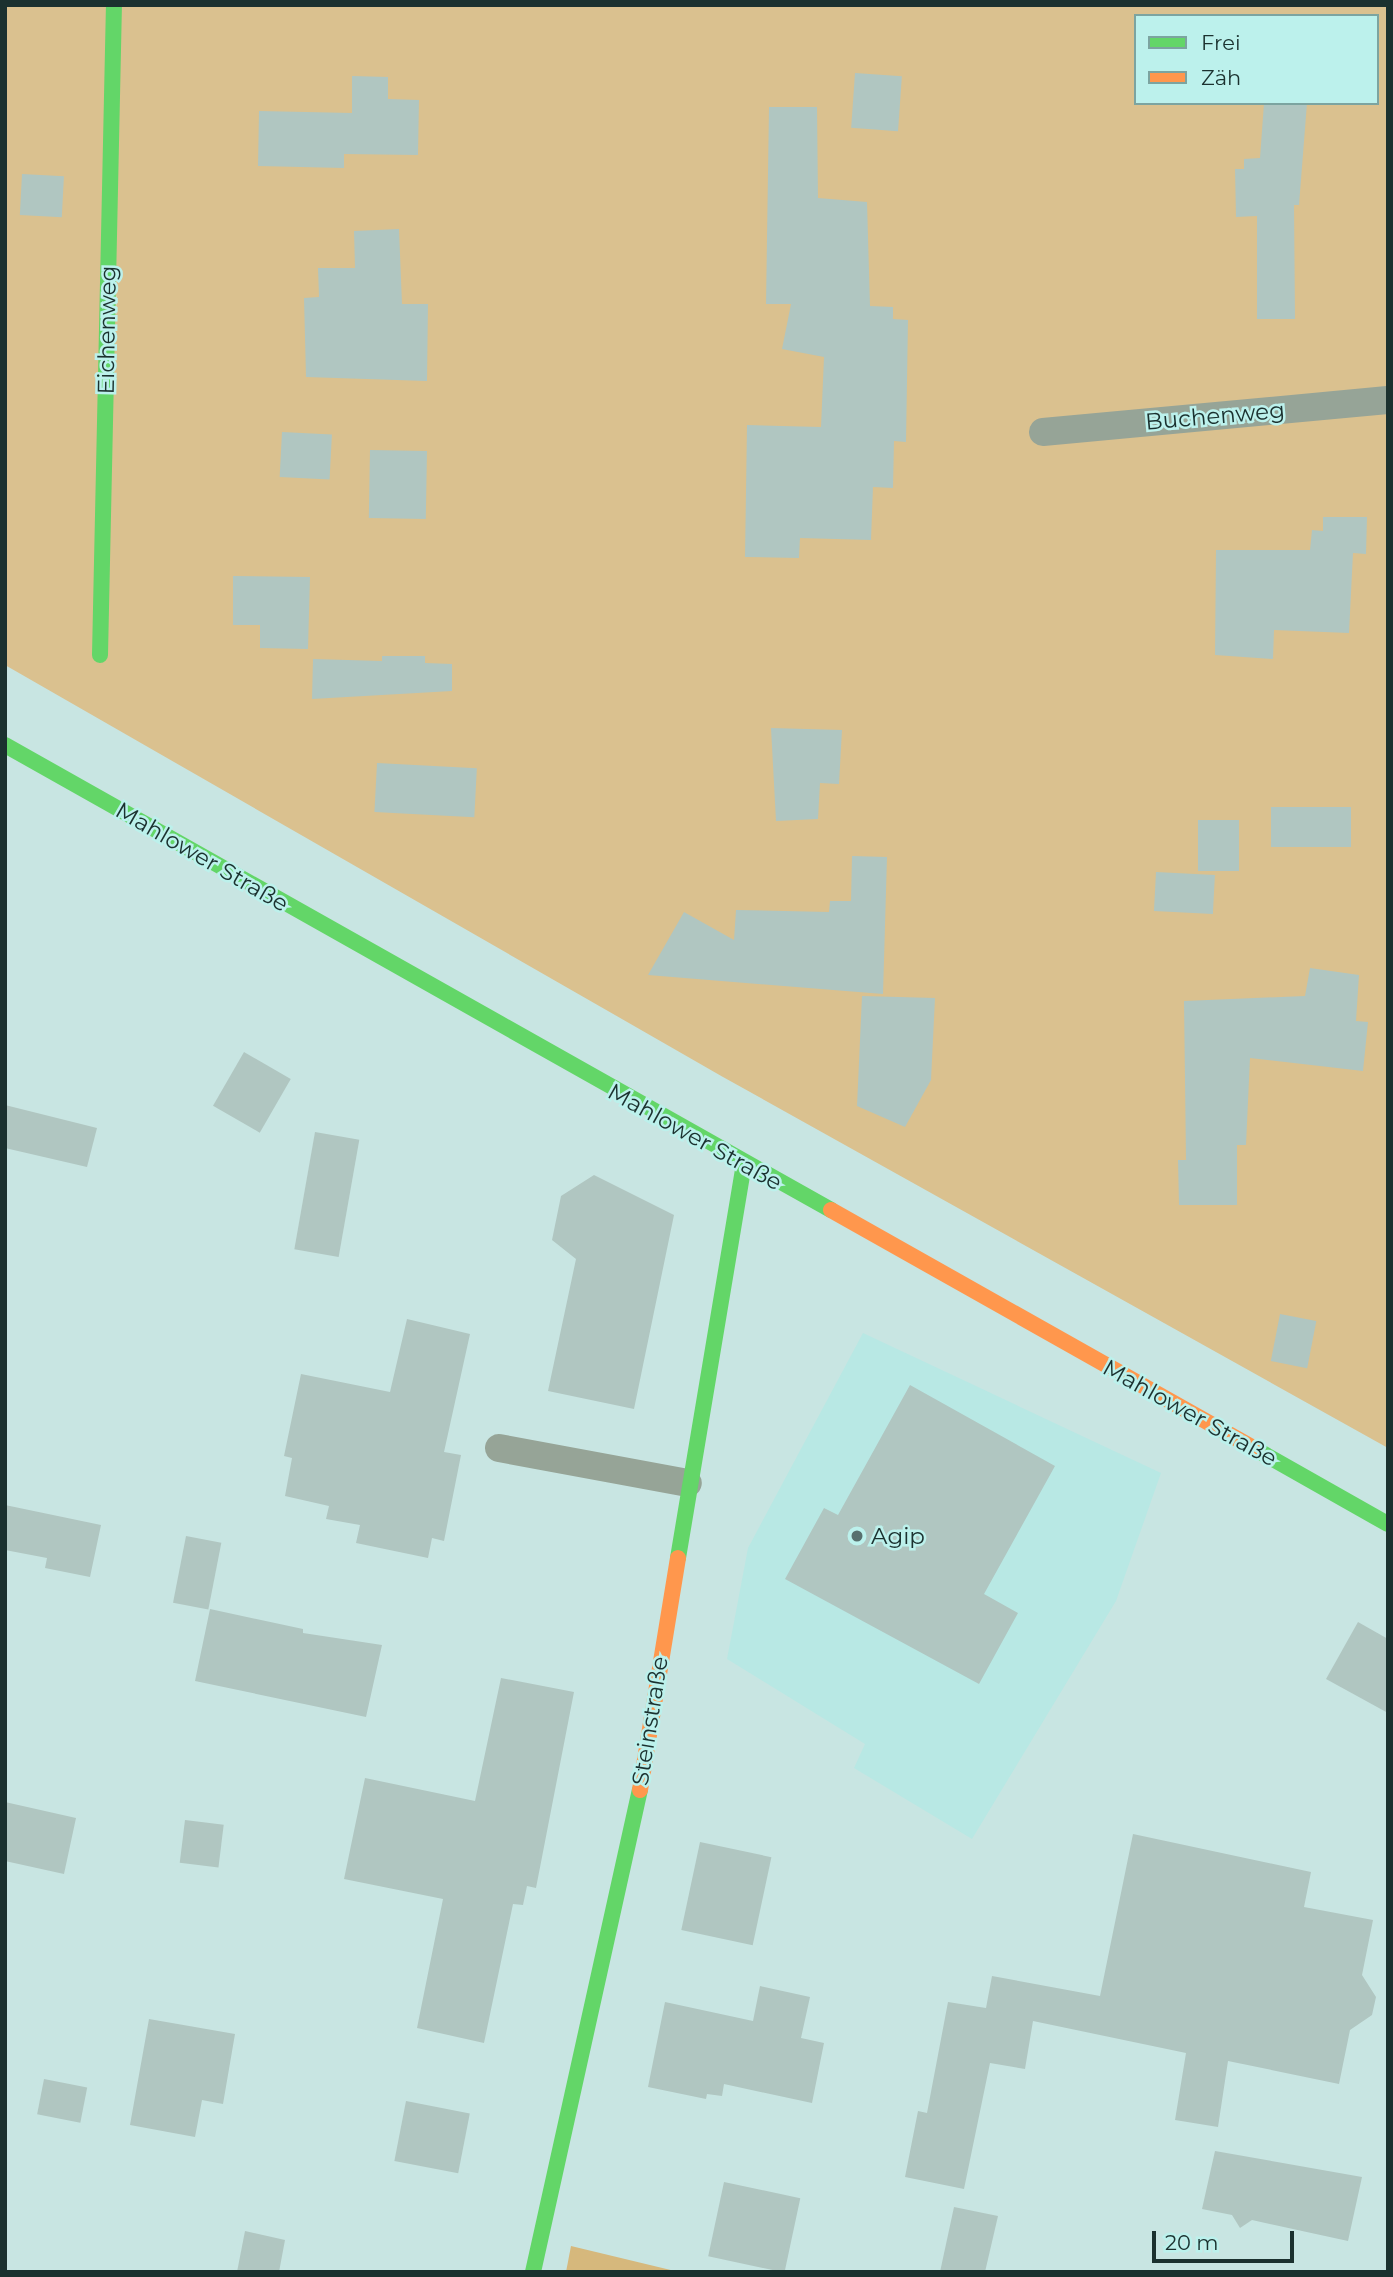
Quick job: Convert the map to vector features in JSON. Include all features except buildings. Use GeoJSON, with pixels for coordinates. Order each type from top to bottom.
{"type":"FeatureCollection","features":[{"type":"Feature","properties":{"kind":"street","name":"Eichenweg"},"geometry":{"type":"LineString","coordinates":[[100,655],[114,5]]}},
{"type":"Feature","properties":{"kind":"street","name":"Mahlower Straße"},"geometry":{"type":"LineString","coordinates":[[5,746],[744,1165],[1388,1524]]}},
{"type":"Feature","properties":{"kind":"street","name":"Steinstraße"},"geometry":{"type":"LineString","coordinates":[[533,2272],[635,1818],[688,1483],[744,1165]]}},
{"type":"Feature","properties":{"kind":"lane","name":"Buchenweg"},"geometry":{"type":"LineString","coordinates":[[1043,432],[1388,400]]}},
{"type":"Feature","properties":{"kind":"lane"},"geometry":{"type":"LineString","coordinates":[[499,1448],[688,1483]]}},
{"type":"Feature","properties":{"kind":"shaded area"},"geometry":{"type":"Polygon","coordinates":[[[5,5],[1388,5],[1388,1448],[723,1077],[5,665],[5,5]]]}},
{"type":"Feature","properties":{"kind":"shaded area"},"geometry":{"type":"Polygon","coordinates":[[[863,1333],[1161,1473],[1116,1601],[972,1839],[854,1768],[865,1744],[727,1659],[748,1548],[863,1333]]]}},
{"type":"Feature","properties":{"kind":"shaded area"},"geometry":{"type":"Polygon","coordinates":[[[571,2246],[679,2272],[566,2272],[571,2246]]]}},
{"type":"Feature","properties":{"kind":"traffic: fast"},"geometry":{"type":"LineString","coordinates":[[100,655],[114,5]]}},
{"type":"Feature","properties":{"kind":"traffic: fast"},"geometry":{"type":"LineString","coordinates":[[5,745],[831,1210]]}},
{"type":"Feature","properties":{"kind":"traffic: fast"},"geometry":{"type":"LineString","coordinates":[[678,1558],[744,1165]]}},
{"type":"Feature","properties":{"kind":"traffic: fast"},"geometry":{"type":"LineString","coordinates":[[1257,1450],[1388,1524]]}},
{"type":"Feature","properties":{"kind":"traffic: fast"},"geometry":{"type":"LineString","coordinates":[[533,2272],[640,1790]]}},
{"type":"Feature","properties":{"kind":"traffic: slow"},"geometry":{"type":"LineString","coordinates":[[831,1210],[1257,1450]]}},
{"type":"Feature","properties":{"kind":"traffic: slow"},"geometry":{"type":"LineString","coordinates":[[640,1790],[678,1558]]}},
{"type":"Feature","properties":{"kind":"place","name":"Agip"},"geometry":{"type":"Point","coordinates":[857,1536]}}]}
